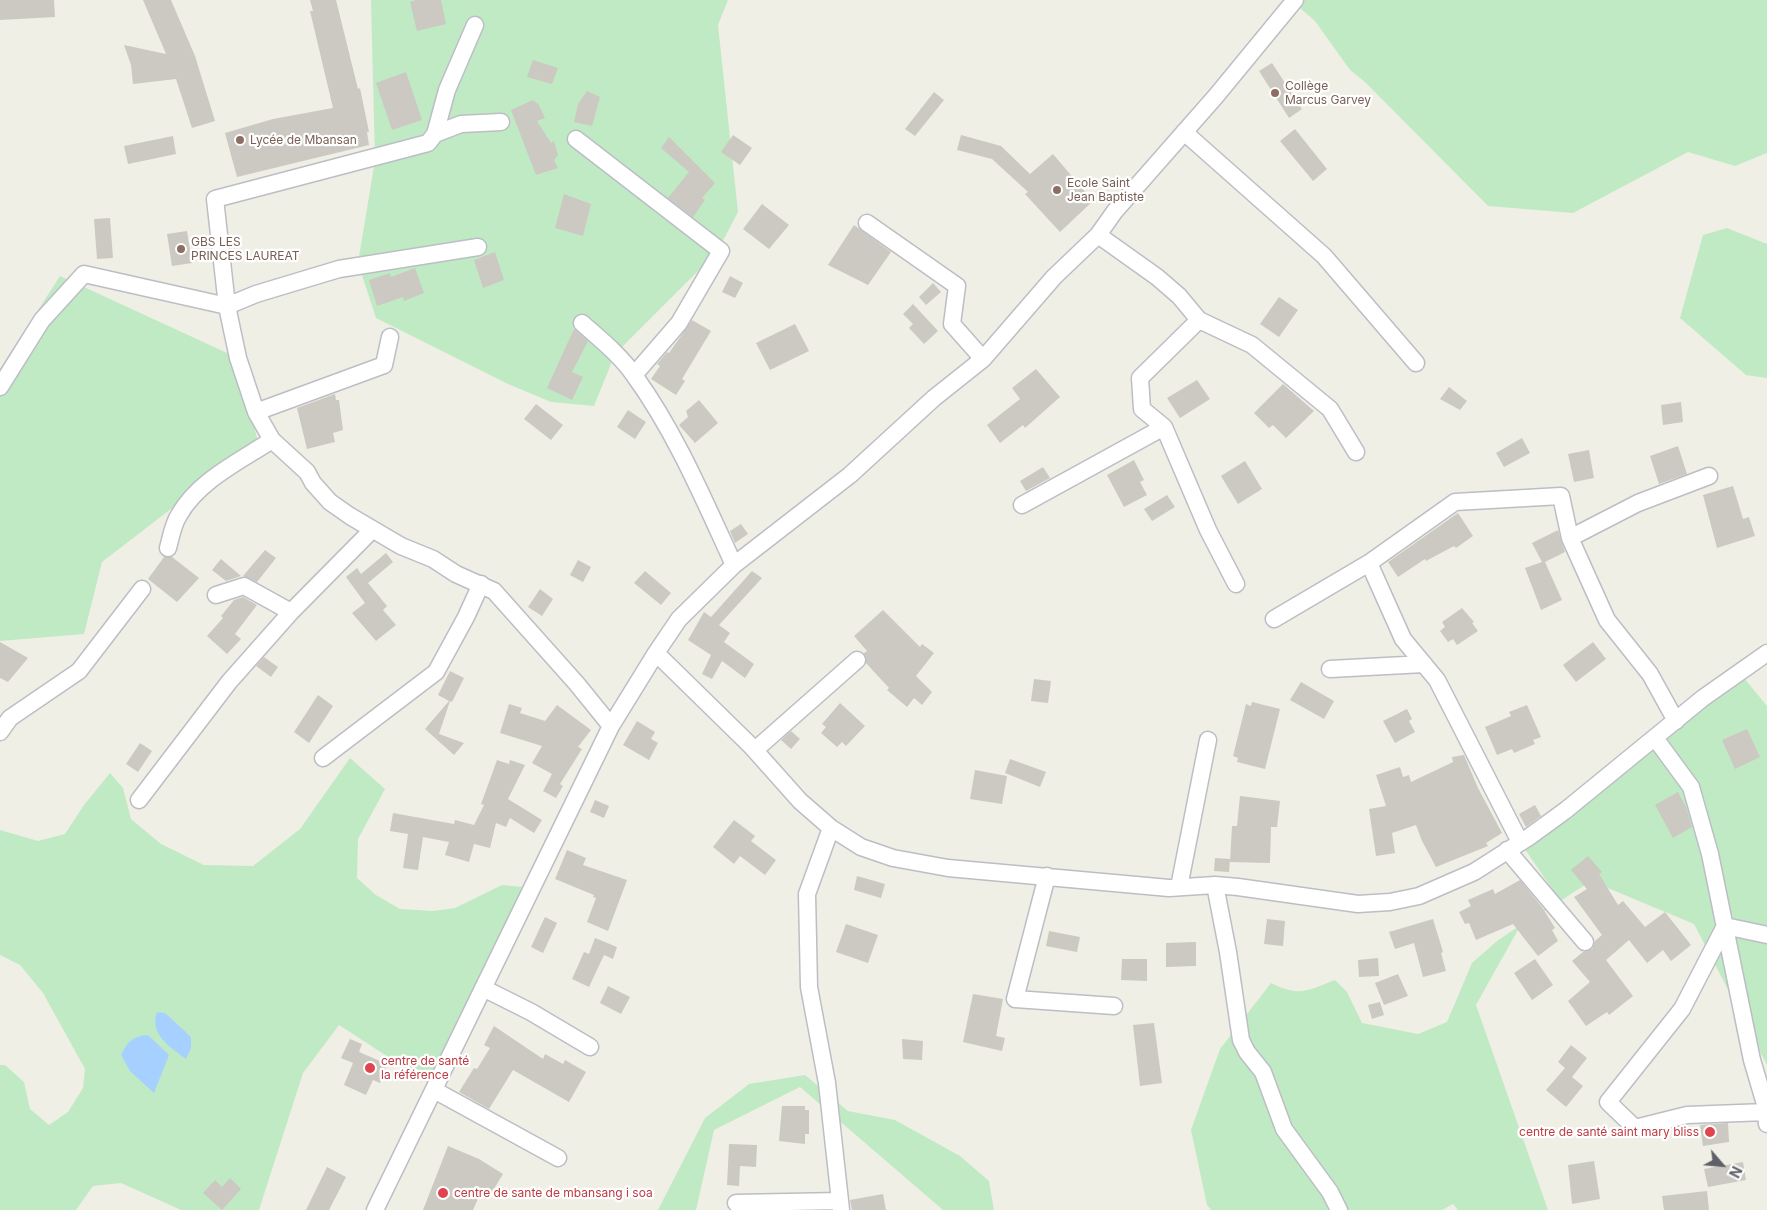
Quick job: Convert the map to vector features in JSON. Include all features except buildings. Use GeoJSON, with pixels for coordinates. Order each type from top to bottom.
{"type":"FeatureCollection","features":[{"type":"Feature","properties":{"kind":"street"},"geometry":{"type":"LineString","coordinates":[[375,1210],[611,726],[656,653],[680,619],[734,565],[850,475],[934,398],[983,358],[1054,277],[1098,235],[1115,211],[1295,0]]}},
{"type":"Feature","properties":{"kind":"street"},"geometry":{"type":"LineString","coordinates":[[475,25],[447,90],[435,134],[428,143],[417,148],[363,159],[215,199],[227,306],[245,384],[256,412],[272,440],[307,472],[313,483],[330,502],[372,530],[401,546],[433,559],[456,574],[494,591],[531,635],[577,684],[611,726]]}},
{"type":"Feature","properties":{"kind":"street"},"geometry":{"type":"LineString","coordinates":[[435,134],[462,124],[501,122]]}},
{"type":"Feature","properties":{"kind":"street"},"geometry":{"type":"LineString","coordinates":[[1184,132],[1324,256],[1416,363]]}},
{"type":"Feature","properties":{"kind":"street"},"geometry":{"type":"LineString","coordinates":[[576,139],[721,251],[679,323],[634,375]]}},
{"type":"Feature","properties":{"kind":"street"},"geometry":{"type":"LineString","coordinates":[[867,223],[957,286],[952,324],[983,358]]}},
{"type":"Feature","properties":{"kind":"street"},"geometry":{"type":"LineString","coordinates":[[1098,235],[1157,277],[1179,296],[1199,320],[1252,345],[1330,409],[1356,452]]}},
{"type":"Feature","properties":{"kind":"street"},"geometry":{"type":"LineString","coordinates":[[0,388],[42,320],[84,274],[227,306],[256,294],[339,269],[478,247]]}},
{"type":"Feature","properties":{"kind":"street"},"geometry":{"type":"LineString","coordinates":[[1199,320],[1140,378],[1142,409],[1164,427],[1208,530],[1236,584]]}},
{"type":"Feature","properties":{"kind":"street"},"geometry":{"type":"LineString","coordinates":[[582,323],[634,375],[672,436],[690,470],[734,565]]}},
{"type":"Feature","properties":{"kind":"street"},"geometry":{"type":"LineString","coordinates":[[256,412],[384,365],[390,338]]}},
{"type":"Feature","properties":{"kind":"street"},"geometry":{"type":"LineString","coordinates":[[1022,505],[1164,427]]}},
{"type":"Feature","properties":{"kind":"street"},"geometry":{"type":"LineString","coordinates":[[168,548],[178,516],[188,503],[214,478],[272,440]]}},
{"type":"Feature","properties":{"kind":"street"},"geometry":{"type":"LineString","coordinates":[[1570,538],[1638,503],[1709,476]]}},
{"type":"Feature","properties":{"kind":"street"},"geometry":{"type":"LineString","coordinates":[[1274,619],[1369,563],[1455,502],[1561,496],[1570,538],[1607,620],[1650,674],[1676,721]]}},
{"type":"Feature","properties":{"kind":"street"},"geometry":{"type":"LineString","coordinates":[[139,800],[229,682],[291,612],[372,530]]}},
{"type":"Feature","properties":{"kind":"street"},"geometry":{"type":"LineString","coordinates":[[1369,563],[1403,639],[1442,689],[1514,846],[1585,942]]}},
{"type":"Feature","properties":{"kind":"street"},"geometry":{"type":"LineString","coordinates":[[322,758],[436,672],[466,618],[481,584]]}},
{"type":"Feature","properties":{"kind":"street"},"geometry":{"type":"LineString","coordinates":[[216,595],[244,586],[291,612]]}},
{"type":"Feature","properties":{"kind":"street"},"geometry":{"type":"LineString","coordinates":[[0,732],[10,718],[79,672],[142,589]]}},
{"type":"Feature","properties":{"kind":"street"},"geometry":{"type":"LineString","coordinates":[[656,653],[755,750],[800,801],[831,828],[861,846],[893,858],[948,868],[1179,887],[1215,885],[1358,904],[1390,902],[1419,896],[1448,885],[1514,846],[1566,810],[1703,698],[1767,652]]}},
{"type":"Feature","properties":{"kind":"street"},"geometry":{"type":"LineString","coordinates":[[755,750],[857,660]]}},
{"type":"Feature","properties":{"kind":"street"},"geometry":{"type":"LineString","coordinates":[[1330,669],[1424,664]]}},
{"type":"Feature","properties":{"kind":"street"},"geometry":{"type":"LineString","coordinates":[[1655,738],[1692,787],[1710,854],[1725,926],[1752,1060],[1767,1118],[1687,1115],[1634,1128],[1608,1102],[1682,1009],[1725,926]]}},
{"type":"Feature","properties":{"kind":"street"},"geometry":{"type":"LineString","coordinates":[[1179,887],[1208,740]]}},
{"type":"Feature","properties":{"kind":"street"},"geometry":{"type":"LineString","coordinates":[[736,1203],[840,1205],[826,1083],[809,987],[807,894],[831,828]]}},
{"type":"Feature","properties":{"kind":"street"},"geometry":{"type":"LineString","coordinates":[[1047,876],[1015,999],[1114,1006]]}},
{"type":"Feature","properties":{"kind":"street"},"geometry":{"type":"LineString","coordinates":[[1215,885],[1228,952],[1240,1040],[1246,1052],[1263,1072],[1284,1129],[1330,1192],[1339,1210]]}},
{"type":"Feature","properties":{"kind":"street"},"geometry":{"type":"LineString","coordinates":[[1725,926],[1767,935]]}},
{"type":"Feature","properties":{"kind":"street"},"geometry":{"type":"LineString","coordinates":[[483,988],[531,1012],[590,1047]]}},
{"type":"Feature","properties":{"kind":"street"},"geometry":{"type":"LineString","coordinates":[[434,1090],[558,1158]]}},
{"type":"Feature","properties":{"kind":"green space"},"geometry":{"type":"Polygon","coordinates":[[[371,0],[728,0],[718,25],[738,212],[717,252],[615,354],[594,406],[551,402],[508,384],[376,318],[358,263],[375,160],[371,0]]]}},
{"type":"Feature","properties":{"kind":"green space"},"geometry":{"type":"Polygon","coordinates":[[[1295,0],[1767,0],[1767,153],[1735,166],[1688,152],[1573,213],[1488,206],[1365,82],[1350,70],[1315,21],[1293,2],[1295,0]]]}},
{"type":"Feature","properties":{"kind":"green space"},"geometry":{"type":"Polygon","coordinates":[[[1727,228],[1767,244],[1767,378],[1746,375],[1680,318],[1703,235],[1727,228]]]}},
{"type":"Feature","properties":{"kind":"green space"},"geometry":{"type":"Polygon","coordinates":[[[60,276],[238,358],[258,442],[102,562],[84,634],[0,641],[0,369],[60,276]]]}},
{"type":"Feature","properties":{"kind":"green space"},"geometry":{"type":"Polygon","coordinates":[[[1740,673],[1767,706],[1767,1065],[1694,924],[1591,881],[1519,928],[1476,1005],[1548,1210],[1458,1210],[1453,1204],[1442,1210],[1211,1210],[1207,1205],[1191,1130],[1220,1049],[1271,983],[1289,990],[1303,991],[1335,980],[1347,992],[1362,1023],[1418,1034],[1447,1022],[1472,963],[1497,941],[1559,899],[1520,842],[1740,673]]]}},
{"type":"Feature","properties":{"kind":"green space"},"geometry":{"type":"Polygon","coordinates":[[[350,758],[385,789],[358,839],[357,878],[376,895],[400,909],[433,911],[455,908],[502,885],[534,888],[433,1086],[339,1025],[303,1073],[259,1210],[181,1210],[121,1183],[93,1186],[76,1210],[0,1210],[0,1065],[5,1065],[24,1082],[30,1109],[49,1125],[68,1112],[83,1088],[85,1069],[43,993],[20,965],[0,955],[0,830],[38,841],[65,834],[84,805],[110,773],[123,788],[131,819],[161,844],[204,865],[253,866],[300,829],[350,758]]]}},
{"type":"Feature","properties":{"kind":"green space"},"geometry":{"type":"Polygon","coordinates":[[[805,1075],[848,1111],[895,1120],[960,1156],[989,1181],[994,1210],[943,1210],[800,1087],[714,1130],[696,1210],[658,1210],[705,1118],[749,1084],[805,1075]]]}},
{"type":"Feature","properties":{"kind":"water"},"geometry":{"type":"Polygon","coordinates":[[[157,1012],[165,1013],[191,1037],[191,1048],[186,1059],[168,1045],[158,1033],[155,1020],[157,1012]]]}},
{"type":"Feature","properties":{"kind":"water"},"geometry":{"type":"Polygon","coordinates":[[[148,1035],[169,1055],[154,1093],[130,1071],[121,1055],[131,1040],[148,1035]]]}},
{"type":"Feature","properties":{"kind":"place","name":"Collège Marcus Garvey"},"geometry":{"type":"Point","coordinates":[1275,93]}},
{"type":"Feature","properties":{"kind":"place","name":"Lycée de Mbansan"},"geometry":{"type":"Point","coordinates":[240,140]}},
{"type":"Feature","properties":{"kind":"place","name":"Ecole Saint Jean Baptiste"},"geometry":{"type":"Point","coordinates":[1057,190]}},
{"type":"Feature","properties":{"kind":"place","name":"GBS LES PRINCES LAUREAT"},"geometry":{"type":"Point","coordinates":[181,249]}},
{"type":"Feature","properties":{"kind":"place","name":"centre de santé la référence"},"geometry":{"type":"Point","coordinates":[370,1068]}},
{"type":"Feature","properties":{"kind":"place","name":"centre de santé saint mary bliss"},"geometry":{"type":"Point","coordinates":[1710,1132]}},
{"type":"Feature","properties":{"kind":"place","name":"centre de sante de mbansang i soa"},"geometry":{"type":"Point","coordinates":[443,1193]}}]}
